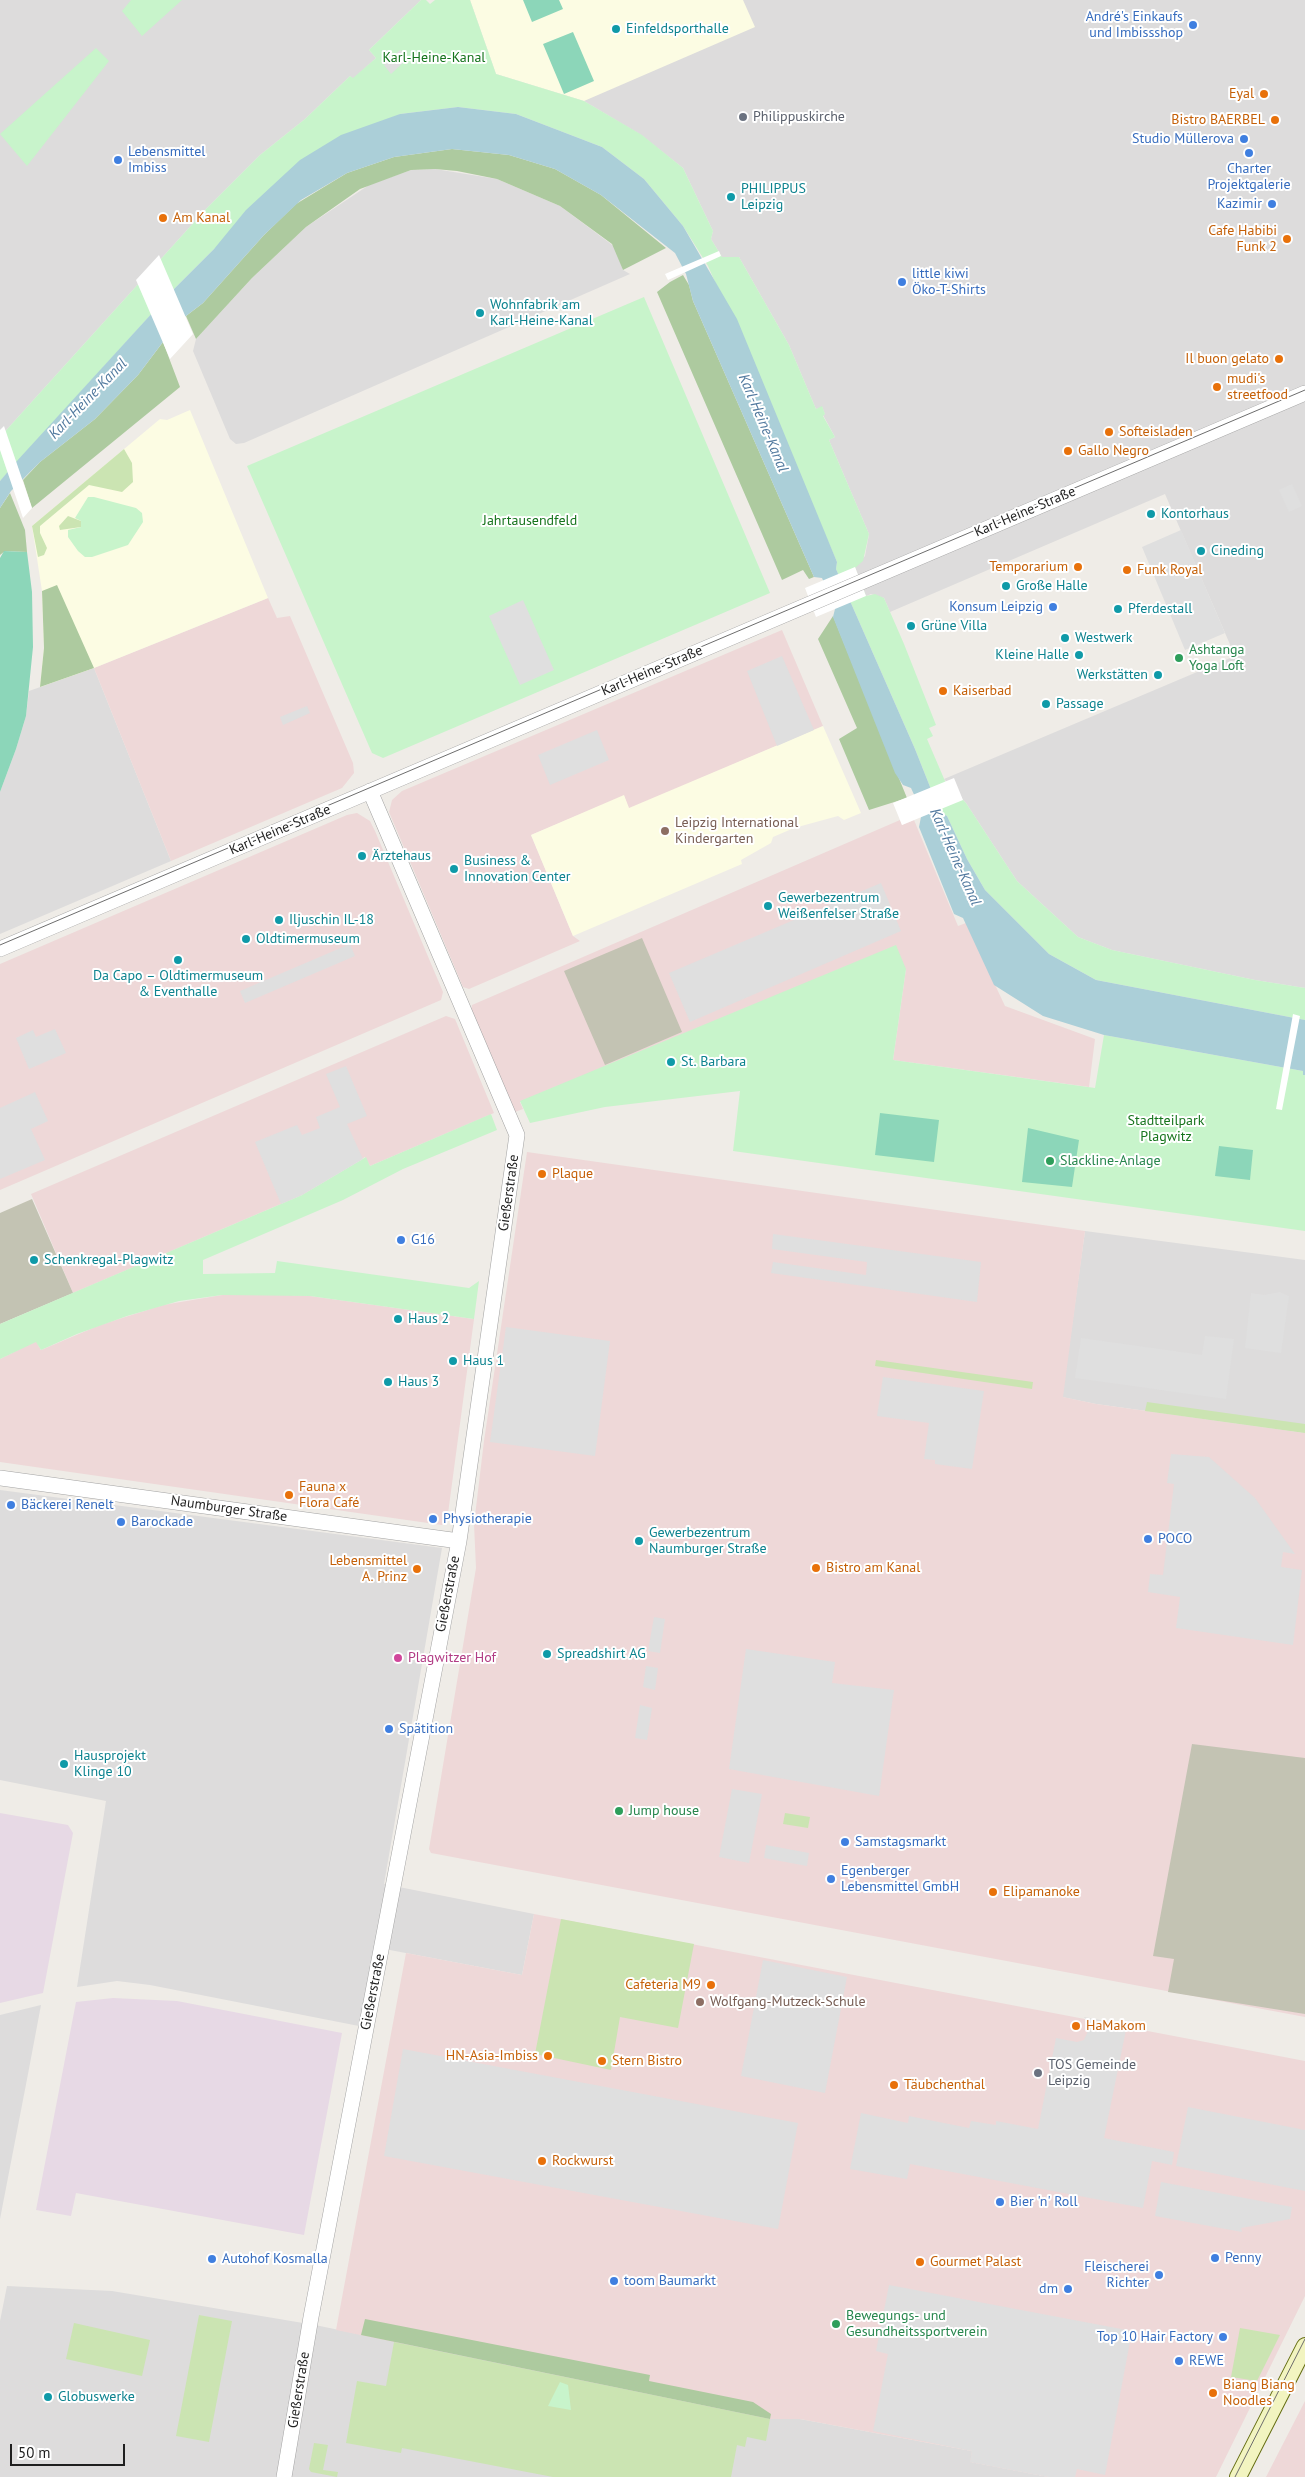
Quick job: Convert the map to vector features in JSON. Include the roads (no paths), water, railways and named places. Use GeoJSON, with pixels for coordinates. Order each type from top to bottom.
{"type":"FeatureCollection","features":[{"type":"Feature","properties":{"kind":"main road"},"geometry":{"type":"LineString","coordinates":[[1238,2477],[1305,2346]]}},
{"type":"Feature","properties":{"kind":"street","name":"Karl-Heine-Straße"},"geometry":{"type":"LineString","coordinates":[[0,949],[1305,393]]}},
{"type":"Feature","properties":{"kind":"street","name":"Gießerstraße"},"geometry":{"type":"LineString","coordinates":[[284,2477],[311,2318],[459,1541],[517,1135],[370,791]]}},
{"type":"Feature","properties":{"kind":"street","name":"Naumburger Straße"},"geometry":{"type":"LineString","coordinates":[[0,1478],[459,1541]]}},
{"type":"Feature","properties":{"kind":"water","name":"Karl-Heine-Kanal"},"geometry":{"type":"Polygon","coordinates":[[[458,107],[516,114],[602,147],[644,179],[683,226],[737,319],[837,562],[836,569],[915,749],[940,812],[947,816],[967,859],[985,890],[1049,954],[1096,980],[1305,1020],[1305,1075],[1303,1075],[1303,1071],[1104,1035],[1043,1016],[994,985],[963,918],[954,914],[919,827],[922,812],[911,788],[903,785],[895,773],[833,617],[835,609],[822,578],[814,577],[693,301],[686,274],[675,253],[601,195],[555,169],[509,155],[452,149],[394,157],[347,173],[301,200],[264,235],[203,303],[178,322],[138,375],[95,419],[40,462],[11,491],[0,508],[0,481],[16,462],[175,288],[214,249],[246,210],[300,160],[341,135],[400,114],[458,107]]]}},
{"type":"Feature","properties":{"kind":"tram line"},"geometry":{"type":"LineString","coordinates":[[0,945],[1305,390]]}},
{"type":"Feature","properties":{"kind":"tram line"},"geometry":{"type":"LineString","coordinates":[[1235,2477],[1305,2339]]}},
{"type":"Feature","properties":{"kind":"place","name":"André's Einkaufs und Imbissshop"},"geometry":{"type":"Point","coordinates":[1193,25]}},
{"type":"Feature","properties":{"kind":"place","name":"Einfeldsporthalle"},"geometry":{"type":"Point","coordinates":[616,29]}},
{"type":"Feature","properties":{"kind":"place","name":"Eyal"},"geometry":{"type":"Point","coordinates":[1264,94]}},
{"type":"Feature","properties":{"kind":"place","name":"Philippuskirche"},"geometry":{"type":"Point","coordinates":[743,117]}},
{"type":"Feature","properties":{"kind":"place","name":"Bistro BAERBEL"},"geometry":{"type":"Point","coordinates":[1275,120]}},
{"type":"Feature","properties":{"kind":"place","name":"Studio Müllerova"},"geometry":{"type":"Point","coordinates":[1244,139]}},
{"type":"Feature","properties":{"kind":"place","name":"Charter Projektgalerie"},"geometry":{"type":"Point","coordinates":[1249,153]}},
{"type":"Feature","properties":{"kind":"place","name":"Lebensmittel Imbiss"},"geometry":{"type":"Point","coordinates":[118,160]}},
{"type":"Feature","properties":{"kind":"place","name":"PHILIPPUS Leipzig"},"geometry":{"type":"Point","coordinates":[731,197]}},
{"type":"Feature","properties":{"kind":"place","name":"Kazimir"},"geometry":{"type":"Point","coordinates":[1272,204]}},
{"type":"Feature","properties":{"kind":"place","name":"Am Kanal"},"geometry":{"type":"Point","coordinates":[163,218]}},
{"type":"Feature","properties":{"kind":"place","name":"Cafe Habibi Funk 2"},"geometry":{"type":"Point","coordinates":[1287,239]}},
{"type":"Feature","properties":{"kind":"place","name":"little kiwi Öko-T-Shirts"},"geometry":{"type":"Point","coordinates":[902,282]}},
{"type":"Feature","properties":{"kind":"place","name":"Wohnfabrik am Karl-Heine-Kanal"},"geometry":{"type":"Point","coordinates":[480,313]}},
{"type":"Feature","properties":{"kind":"place","name":"Il buon gelato"},"geometry":{"type":"Point","coordinates":[1279,359]}},
{"type":"Feature","properties":{"kind":"place","name":"mudi's streetfood"},"geometry":{"type":"Point","coordinates":[1217,387]}},
{"type":"Feature","properties":{"kind":"place","name":"Softeisladen"},"geometry":{"type":"Point","coordinates":[1109,432]}},
{"type":"Feature","properties":{"kind":"place","name":"Gallo Negro"},"geometry":{"type":"Point","coordinates":[1068,451]}},
{"type":"Feature","properties":{"kind":"place","name":"Kontorhaus"},"geometry":{"type":"Point","coordinates":[1151,514]}},
{"type":"Feature","properties":{"kind":"place","name":"Cineding"},"geometry":{"type":"Point","coordinates":[1201,551]}},
{"type":"Feature","properties":{"kind":"place","name":"Temporarium"},"geometry":{"type":"Point","coordinates":[1078,567]}},
{"type":"Feature","properties":{"kind":"place","name":"Funk Royal"},"geometry":{"type":"Point","coordinates":[1127,570]}},
{"type":"Feature","properties":{"kind":"place","name":"Große Halle"},"geometry":{"type":"Point","coordinates":[1006,586]}},
{"type":"Feature","properties":{"kind":"place","name":"Konsum Leipzig"},"geometry":{"type":"Point","coordinates":[1053,607]}},
{"type":"Feature","properties":{"kind":"place","name":"Pferdestall"},"geometry":{"type":"Point","coordinates":[1118,609]}},
{"type":"Feature","properties":{"kind":"place","name":"Grüne Villa"},"geometry":{"type":"Point","coordinates":[911,626]}},
{"type":"Feature","properties":{"kind":"place","name":"Westwerk"},"geometry":{"type":"Point","coordinates":[1065,638]}},
{"type":"Feature","properties":{"kind":"place","name":"Kleine Halle"},"geometry":{"type":"Point","coordinates":[1079,655]}},
{"type":"Feature","properties":{"kind":"place","name":"Ashtanga Yoga Loft"},"geometry":{"type":"Point","coordinates":[1179,658]}},
{"type":"Feature","properties":{"kind":"place","name":"Werkstätten"},"geometry":{"type":"Point","coordinates":[1158,675]}},
{"type":"Feature","properties":{"kind":"place","name":"Kaiserbad"},"geometry":{"type":"Point","coordinates":[943,691]}},
{"type":"Feature","properties":{"kind":"place","name":"Passage"},"geometry":{"type":"Point","coordinates":[1046,704]}},
{"type":"Feature","properties":{"kind":"place","name":"Leipzig International Kindergarten"},"geometry":{"type":"Point","coordinates":[665,831]}},
{"type":"Feature","properties":{"kind":"place","name":"Ärztehaus"},"geometry":{"type":"Point","coordinates":[362,856]}},
{"type":"Feature","properties":{"kind":"place","name":"Business & Innovation Center"},"geometry":{"type":"Point","coordinates":[454,869]}},
{"type":"Feature","properties":{"kind":"place","name":"Gewerbezentrum Weißenfelser Straße"},"geometry":{"type":"Point","coordinates":[768,906]}},
{"type":"Feature","properties":{"kind":"place","name":"Iljuschin IL-18"},"geometry":{"type":"Point","coordinates":[279,920]}},
{"type":"Feature","properties":{"kind":"place","name":"Oldtimermuseum"},"geometry":{"type":"Point","coordinates":[246,939]}},
{"type":"Feature","properties":{"kind":"place","name":"Da Capo – Oldtimermuseum & Eventhalle"},"geometry":{"type":"Point","coordinates":[178,960]}},
{"type":"Feature","properties":{"kind":"place","name":"St. Barbara"},"geometry":{"type":"Point","coordinates":[671,1062]}},
{"type":"Feature","properties":{"kind":"place","name":"Slackline-Anlage"},"geometry":{"type":"Point","coordinates":[1050,1161]}},
{"type":"Feature","properties":{"kind":"place","name":"Plaque"},"geometry":{"type":"Point","coordinates":[542,1174]}},
{"type":"Feature","properties":{"kind":"place","name":"G16"},"geometry":{"type":"Point","coordinates":[401,1240]}},
{"type":"Feature","properties":{"kind":"place","name":"Schenkregal-Plagwitz"},"geometry":{"type":"Point","coordinates":[34,1260]}},
{"type":"Feature","properties":{"kind":"place","name":"Haus 2"},"geometry":{"type":"Point","coordinates":[398,1319]}},
{"type":"Feature","properties":{"kind":"place","name":"Haus 1"},"geometry":{"type":"Point","coordinates":[453,1361]}},
{"type":"Feature","properties":{"kind":"place","name":"Haus 3"},"geometry":{"type":"Point","coordinates":[388,1382]}},
{"type":"Feature","properties":{"kind":"place","name":"Fauna x Flora Café"},"geometry":{"type":"Point","coordinates":[289,1495]}},
{"type":"Feature","properties":{"kind":"place","name":"Bäckerei Renelt"},"geometry":{"type":"Point","coordinates":[11,1505]}},
{"type":"Feature","properties":{"kind":"place","name":"Physiotherapie"},"geometry":{"type":"Point","coordinates":[433,1519]}},
{"type":"Feature","properties":{"kind":"place","name":"Barockade"},"geometry":{"type":"Point","coordinates":[121,1522]}},
{"type":"Feature","properties":{"kind":"place","name":"POCO"},"geometry":{"type":"Point","coordinates":[1148,1539]}},
{"type":"Feature","properties":{"kind":"place","name":"Gewerbezentrum Naumburger Straße"},"geometry":{"type":"Point","coordinates":[639,1541]}},
{"type":"Feature","properties":{"kind":"place","name":"Bistro am Kanal"},"geometry":{"type":"Point","coordinates":[816,1568]}},
{"type":"Feature","properties":{"kind":"place","name":"Lebensmittel A. Prinz"},"geometry":{"type":"Point","coordinates":[417,1569]}},
{"type":"Feature","properties":{"kind":"place","name":"Spreadshirt AG"},"geometry":{"type":"Point","coordinates":[547,1654]}},
{"type":"Feature","properties":{"kind":"place","name":"Plagwitzer Hof"},"geometry":{"type":"Point","coordinates":[398,1658]}},
{"type":"Feature","properties":{"kind":"place","name":"Spätition"},"geometry":{"type":"Point","coordinates":[389,1729]}},
{"type":"Feature","properties":{"kind":"place","name":"Hausprojekt Klinge 10"},"geometry":{"type":"Point","coordinates":[64,1764]}},
{"type":"Feature","properties":{"kind":"place","name":"Jump house"},"geometry":{"type":"Point","coordinates":[619,1811]}},
{"type":"Feature","properties":{"kind":"place","name":"Samstagsmarkt"},"geometry":{"type":"Point","coordinates":[845,1842]}},
{"type":"Feature","properties":{"kind":"place","name":"Egenberger Lebensmittel GmbH"},"geometry":{"type":"Point","coordinates":[831,1879]}},
{"type":"Feature","properties":{"kind":"place","name":"Elipamanoke"},"geometry":{"type":"Point","coordinates":[993,1892]}},
{"type":"Feature","properties":{"kind":"place","name":"Cafeteria M9"},"geometry":{"type":"Point","coordinates":[711,1985]}},
{"type":"Feature","properties":{"kind":"place","name":"Wolfgang-Mutzeck-Schule"},"geometry":{"type":"Point","coordinates":[700,2002]}},
{"type":"Feature","properties":{"kind":"place","name":"HaMakom"},"geometry":{"type":"Point","coordinates":[1076,2026]}},
{"type":"Feature","properties":{"kind":"place","name":"HN-Asia-Imbiss"},"geometry":{"type":"Point","coordinates":[548,2056]}},
{"type":"Feature","properties":{"kind":"place","name":"Stern Bistro"},"geometry":{"type":"Point","coordinates":[602,2061]}},
{"type":"Feature","properties":{"kind":"place","name":"TOS Gemeinde Leipzig"},"geometry":{"type":"Point","coordinates":[1038,2073]}},
{"type":"Feature","properties":{"kind":"place","name":"Täubchenthal"},"geometry":{"type":"Point","coordinates":[894,2085]}},
{"type":"Feature","properties":{"kind":"place","name":"Rockwurst"},"geometry":{"type":"Point","coordinates":[542,2161]}},
{"type":"Feature","properties":{"kind":"place","name":"Bier 'n' Roll"},"geometry":{"type":"Point","coordinates":[1000,2202]}},
{"type":"Feature","properties":{"kind":"place","name":"Penny"},"geometry":{"type":"Point","coordinates":[1215,2258]}},
{"type":"Feature","properties":{"kind":"place","name":"Autohof Kosmalla"},"geometry":{"type":"Point","coordinates":[212,2259]}},
{"type":"Feature","properties":{"kind":"place","name":"Gourmet Palast"},"geometry":{"type":"Point","coordinates":[920,2262]}},
{"type":"Feature","properties":{"kind":"place","name":"Fleischerei Richter"},"geometry":{"type":"Point","coordinates":[1159,2275]}},
{"type":"Feature","properties":{"kind":"place","name":"toom Baumarkt"},"geometry":{"type":"Point","coordinates":[614,2281]}},
{"type":"Feature","properties":{"kind":"place","name":"dm"},"geometry":{"type":"Point","coordinates":[1068,2289]}},
{"type":"Feature","properties":{"kind":"place","name":"Bewegungs- und Gesundheitssportverein"},"geometry":{"type":"Point","coordinates":[836,2324]}},
{"type":"Feature","properties":{"kind":"place","name":"Top 10 Hair Factory"},"geometry":{"type":"Point","coordinates":[1223,2337]}},
{"type":"Feature","properties":{"kind":"place","name":"REWE"},"geometry":{"type":"Point","coordinates":[1179,2361]}},
{"type":"Feature","properties":{"kind":"place","name":"Biang Biang Noodles"},"geometry":{"type":"Point","coordinates":[1213,2393]}},
{"type":"Feature","properties":{"kind":"place","name":"Globuswerke"},"geometry":{"type":"Point","coordinates":[48,2397]}},
{"type":"Feature","properties":{"kind":"park label","name":"Jahrtausendfeld"},"geometry":{"type":"Point","coordinates":[530,521]}},
{"type":"Feature","properties":{"kind":"park label","name":"Stadtteilpark Plagwitz"},"geometry":{"type":"Point","coordinates":[1166,1130]}}]}
